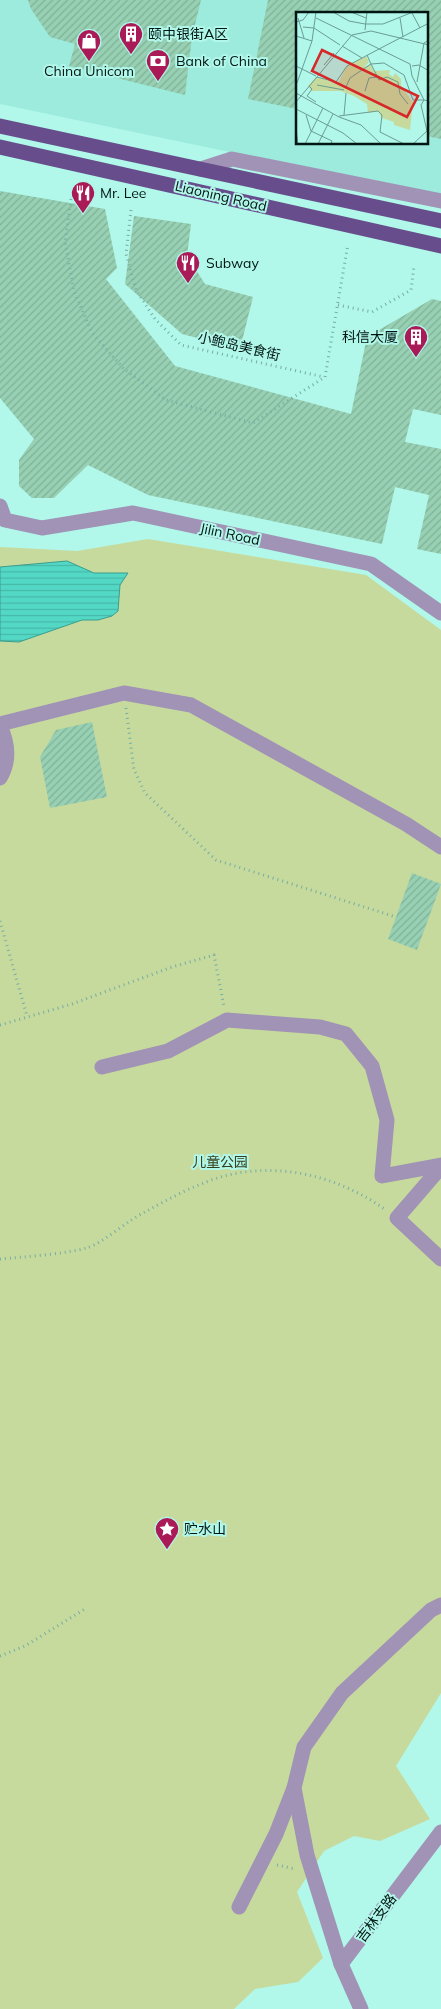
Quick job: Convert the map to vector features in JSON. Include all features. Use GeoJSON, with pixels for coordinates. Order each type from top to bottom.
{"type":"FeatureCollection","features":[{"type":"Feature","properties":{"kind":"main road","name":"Liaoning Road"},"geometry":{"type":"LineString","coordinates":[[0,126],[441,221]]}},
{"type":"Feature","properties":{"kind":"main road","name":"Liaoning Road"},"geometry":{"type":"LineString","coordinates":[[0,147],[441,246]]}},
{"type":"Feature","properties":{"kind":"street"},"geometry":{"type":"LineString","coordinates":[[201,169],[232,159],[441,201]]}},
{"type":"Feature","properties":{"kind":"street","name":"Jilin Road"},"geometry":{"type":"LineString","coordinates":[[0,506],[5,520],[42,528],[133,513],[371,564],[441,613]]}},
{"type":"Feature","properties":{"kind":"street"},"geometry":{"type":"LineString","coordinates":[[0,778],[7,756],[6,739],[0,725],[124,693],[191,706],[406,824],[441,847]]}},
{"type":"Feature","properties":{"kind":"street"},"geometry":{"type":"LineString","coordinates":[[102,1067],[168,1051],[227,1020],[320,1027],[346,1034],[372,1066],[387,1120],[382,1176],[441,1166]]}},
{"type":"Feature","properties":{"kind":"street"},"geometry":{"type":"LineString","coordinates":[[441,1166],[397,1218],[441,1259]]}},
{"type":"Feature","properties":{"kind":"street"},"geometry":{"type":"LineString","coordinates":[[239,1907],[262,1861],[294,1788],[304,1747],[342,1692],[432,1610],[441,1605]]}},
{"type":"Feature","properties":{"kind":"street"},"geometry":{"type":"LineString","coordinates":[[294,1788],[313,1874],[341,1964],[361,2009]]}},
{"type":"Feature","properties":{"kind":"street","name":"吉林支路"},"geometry":{"type":"LineString","coordinates":[[341,1964],[441,1832]]}},
{"type":"Feature","properties":{"kind":"path"},"geometry":{"type":"LineString","coordinates":[[71,200],[65,242],[74,291],[92,332],[124,369],[166,400],[253,423],[325,377],[348,244]]}},
{"type":"Feature","properties":{"kind":"path","name":"小鲍岛美食街"},"geometry":{"type":"LineString","coordinates":[[131,210],[126,254],[136,290],[156,319],[181,345],[325,377]]}},
{"type":"Feature","properties":{"kind":"path"},"geometry":{"type":"LineString","coordinates":[[338,305],[372,312],[411,290],[414,266]]}},
{"type":"Feature","properties":{"kind":"path"},"geometry":{"type":"LineString","coordinates":[[124,693],[134,770],[145,793],[216,860],[396,917]]}},
{"type":"Feature","properties":{"kind":"path"},"geometry":{"type":"LineString","coordinates":[[0,921],[28,1016]]}},
{"type":"Feature","properties":{"kind":"path"},"geometry":{"type":"LineString","coordinates":[[0,1025],[72,1004],[172,967],[214,955],[227,1020]]}},
{"type":"Feature","properties":{"kind":"path"},"geometry":{"type":"LineString","coordinates":[[0,1259],[88,1248],[144,1212],[197,1187],[228,1176],[259,1171],[324,1177],[366,1195],[397,1218]]}},
{"type":"Feature","properties":{"kind":"path"},"geometry":{"type":"LineString","coordinates":[[0,1656],[25,1646],[86,1609]]}},
{"type":"Feature","properties":{"kind":"path"},"geometry":{"type":"LineString","coordinates":[[262,1861],[313,1874]]}},
{"type":"Feature","properties":{"kind":"shaded area"},"geometry":{"type":"Polygon","coordinates":[[[0,0],[441,0],[441,196],[0,104],[0,0]]]}},
{"type":"Feature","properties":{"kind":"shaded area"},"geometry":{"type":"Polygon","coordinates":[[[67,561],[94,573],[128,573],[120,585],[118,611],[112,616],[98,620],[82,620],[19,642],[0,641],[0,567],[67,561]]]}},
{"type":"Feature","properties":{"kind":"green space","name":"儿童公园"},"geometry":{"type":"Polygon","coordinates":[[[148,539],[366,575],[441,630],[441,1693],[396,1766],[430,1819],[380,1841],[354,1836],[324,1851],[297,1892],[323,1958],[298,1982],[255,1989],[234,2009],[0,2009],[0,547],[77,551],[148,539]]]}},
{"type":"Feature","properties":{"kind":"building","name":"颐中银街A区"},"geometry":{"type":"Polygon","coordinates":[[[28,0],[201,0],[192,37],[185,95],[69,66],[75,44],[50,37],[31,9],[28,0]]]}},
{"type":"Feature","properties":{"kind":"building"},"geometry":{"type":"Polygon","coordinates":[[[268,0],[441,0],[441,139],[428,136],[428,12],[296,12],[296,109],[248,99],[268,0]]]}},
{"type":"Feature","properties":{"kind":"building"},"geometry":{"type":"Polygon","coordinates":[[[0,191],[105,209],[117,268],[106,279],[175,366],[351,414],[367,337],[432,299],[441,301],[441,415],[413,409],[405,442],[441,449],[441,554],[417,549],[429,495],[395,487],[382,544],[148,495],[88,465],[54,498],[32,498],[19,486],[19,460],[34,439],[0,398],[0,191]]]}},
{"type":"Feature","properties":{"kind":"building"},"geometry":{"type":"Polygon","coordinates":[[[134,216],[191,224],[187,256],[205,284],[253,297],[240,349],[182,334],[125,284],[134,216]]]}},
{"type":"Feature","properties":{"kind":"building"},"geometry":{"type":"Polygon","coordinates":[[[92,722],[107,797],[50,808],[40,757],[56,730],[92,722]]]}},
{"type":"Feature","properties":{"kind":"building"},"geometry":{"type":"Polygon","coordinates":[[[412,873],[441,884],[417,950],[388,939],[412,873]]]}},
{"type":"Feature","properties":{"kind":"place","name":"颐中银街A区"},"geometry":{"type":"Point","coordinates":[131,55]}},
{"type":"Feature","properties":{"kind":"place","name":"China Unicom"},"geometry":{"type":"Point","coordinates":[89,62]}},
{"type":"Feature","properties":{"kind":"place","name":"Bank of China"},"geometry":{"type":"Point","coordinates":[158,82]}},
{"type":"Feature","properties":{"kind":"place","name":"Mr. Lee"},"geometry":{"type":"Point","coordinates":[83,214]}},
{"type":"Feature","properties":{"kind":"place","name":"Subway"},"geometry":{"type":"Point","coordinates":[188,284]}},
{"type":"Feature","properties":{"kind":"place","name":"科信大厦"},"geometry":{"type":"Point","coordinates":[416,358]}},
{"type":"Feature","properties":{"kind":"place","name":"贮水山"},"geometry":{"type":"Point","coordinates":[167,1550]}}]}
